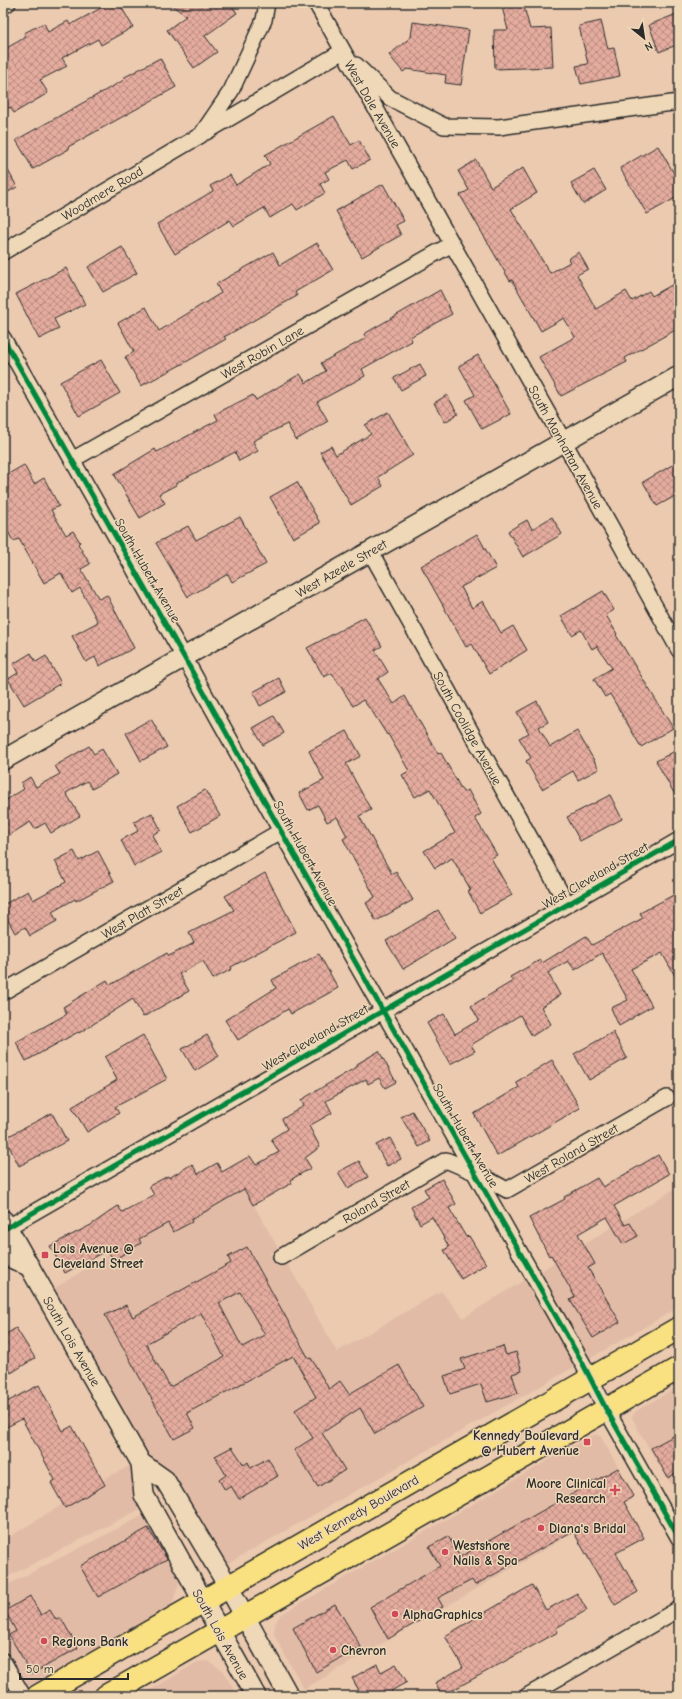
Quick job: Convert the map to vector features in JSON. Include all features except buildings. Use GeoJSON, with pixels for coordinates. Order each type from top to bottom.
{"type":"FeatureCollection","features":[{"type":"Feature","properties":{"kind":"main road","name":"West Kennedy Boulevard"},"geometry":{"type":"LineString","coordinates":[[38,1696],[679,1328]]}},
{"type":"Feature","properties":{"kind":"main road"},"geometry":{"type":"LineString","coordinates":[[106,1696],[679,1368]]}},
{"type":"Feature","properties":{"kind":"street"},"geometry":{"type":"LineString","coordinates":[[3,6],[8,3]]}},
{"type":"Feature","properties":{"kind":"street","name":"Woodmere Road"},"geometry":{"type":"LineString","coordinates":[[202,135],[231,91],[264,20],[267,3]]}},
{"type":"Feature","properties":{"kind":"street"},"geometry":{"type":"LineString","coordinates":[[316,3],[343,51]]}},
{"type":"Feature","properties":{"kind":"street","name":"Woodmere Road"},"geometry":{"type":"LineString","coordinates":[[3,252],[343,51]]}},
{"type":"Feature","properties":{"kind":"street","name":"West Dale Avenue"},"geometry":{"type":"LineString","coordinates":[[343,51],[390,98],[444,126],[499,127],[679,102]]}},
{"type":"Feature","properties":{"kind":"street","name":"West Dale Avenue"},"geometry":{"type":"LineString","coordinates":[[343,51],[452,244]]}},
{"type":"Feature","properties":{"kind":"street","name":"South Manhattan Avenue"},"geometry":{"type":"LineString","coordinates":[[452,244],[679,650]]}},
{"type":"Feature","properties":{"kind":"street","name":"West Robin Lane"},"geometry":{"type":"LineString","coordinates":[[72,460],[452,244]]}},
{"type":"Feature","properties":{"kind":"street","name":"South Hubert Avenue"},"geometry":{"type":"LineString","coordinates":[[3,338],[591,1378],[606,1409],[679,1538]]}},
{"type":"Feature","properties":{"kind":"street","name":"West Azeele Street"},"geometry":{"type":"LineString","coordinates":[[3,760],[679,376]]}},
{"type":"Feature","properties":{"kind":"street","name":"South Coolidge Avenue"},"geometry":{"type":"LineString","coordinates":[[370,551],[566,904]]}},
{"type":"Feature","properties":{"kind":"street","name":"West Platt Street"},"geometry":{"type":"LineString","coordinates":[[3,992],[281,831]]}},
{"type":"Feature","properties":{"kind":"street","name":"West Cleveland Street"},"geometry":{"type":"LineString","coordinates":[[4,1226],[679,840]]}},
{"type":"Feature","properties":{"kind":"street","name":"West Roland Street"},"geometry":{"type":"LineString","coordinates":[[474,1172],[507,1190],[667,1098]]}},
{"type":"Feature","properties":{"kind":"street","name":"Roland Street"},"geometry":{"type":"LineString","coordinates":[[280,1257],[446,1160],[474,1172]]}},
{"type":"Feature","properties":{"kind":"street","name":"South Lois Avenue"},"geometry":{"type":"LineString","coordinates":[[4,1226],[30,1266],[141,1463],[144,1495],[218,1631],[256,1696]]}},
{"type":"Feature","properties":{"kind":"street"},"geometry":{"type":"LineString","coordinates":[[3,1254],[30,1266]]}},
{"type":"Feature","properties":{"kind":"street","name":"South Lois Avenue"},"geometry":{"type":"LineString","coordinates":[[141,1463],[166,1480],[228,1586],[289,1696]]}},
{"type":"Feature","properties":{"kind":"street"},"geometry":{"type":"LineString","coordinates":[[527,1696],[679,1609]]}},
{"type":"Feature","properties":{"kind":"street"},"geometry":{"type":"LineString","coordinates":[[3,1661],[23,1696]]}},
{"type":"Feature","properties":{"kind":"shaded area"},"geometry":{"type":"Polygon","coordinates":[[[237,1175],[278,1248],[270,1253],[278,1267],[287,1263],[337,1352],[441,1291],[463,1318],[526,1279],[576,1366],[225,1565],[149,1459],[148,1455],[145,1455],[70,1322],[55,1288],[237,1175]]]}},
{"type":"Feature","properties":{"kind":"shaded area"},"geometry":{"type":"Polygon","coordinates":[[[679,1186],[679,1307],[589,1359],[539,1272],[679,1186]]]}},
{"type":"Feature","properties":{"kind":"shaded area"},"geometry":{"type":"Polygon","coordinates":[[[679,1386],[679,1483],[673,1487],[639,1432],[632,1417],[636,1411],[679,1386]]]}},
{"type":"Feature","properties":{"kind":"shaded area"},"geometry":{"type":"Polygon","coordinates":[[[597,1434],[601,1437],[635,1497],[304,1689],[274,1635],[275,1624],[280,1615],[589,1437],[597,1434]]]}},
{"type":"Feature","properties":{"kind":"shaded area"},"geometry":{"type":"Polygon","coordinates":[[[131,1465],[134,1467],[142,1508],[3,1579],[3,1541],[95,1484],[131,1465]]]}},
{"type":"Feature","properties":{"kind":"shaded area"},"geometry":{"type":"Polygon","coordinates":[[[146,1514],[180,1579],[172,1605],[11,1696],[3,1696],[3,1587],[146,1514]]]}},
{"type":"Feature","properties":{"kind":"shaded area"},"geometry":{"type":"Polygon","coordinates":[[[208,1661],[222,1670],[238,1696],[140,1696],[198,1662],[208,1661]]]}},
{"type":"Feature","properties":{"kind":"cycle path"},"geometry":{"type":"LineString","coordinates":[[3,338],[583,1364],[606,1409],[679,1538]]}},
{"type":"Feature","properties":{"kind":"cycle path"},"geometry":{"type":"LineString","coordinates":[[3,1230],[679,840]]}},
{"type":"Feature","properties":{"kind":"place","name":"Lois Avenue @ Cleveland Street"},"geometry":{"type":"Point","coordinates":[45,1255]}},
{"type":"Feature","properties":{"kind":"place","name":"Kennedy Boulevard @ Hubert Avenue"},"geometry":{"type":"Point","coordinates":[587,1442]}},
{"type":"Feature","properties":{"kind":"place","name":"Moore Clinical Research"},"geometry":{"type":"Point","coordinates":[615,1490]}},
{"type":"Feature","properties":{"kind":"place","name":"Diana's Bridal"},"geometry":{"type":"Point","coordinates":[541,1528]}},
{"type":"Feature","properties":{"kind":"place","name":"Westshore Nails & Spa"},"geometry":{"type":"Point","coordinates":[445,1552]}},
{"type":"Feature","properties":{"kind":"place","name":"AlphaGraphics"},"geometry":{"type":"Point","coordinates":[395,1614]}},
{"type":"Feature","properties":{"kind":"place","name":"Regions Bank"},"geometry":{"type":"Point","coordinates":[44,1641]}},
{"type":"Feature","properties":{"kind":"place","name":"Chevron"},"geometry":{"type":"Point","coordinates":[333,1650]}}]}
